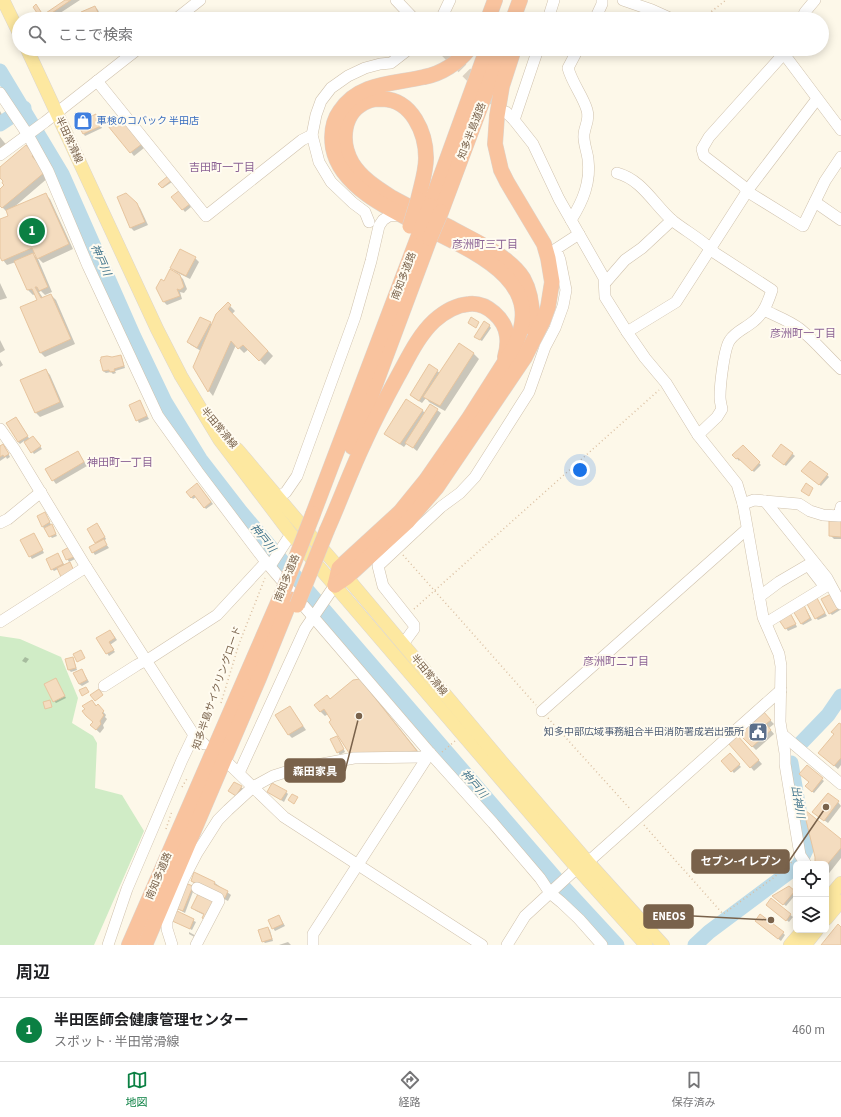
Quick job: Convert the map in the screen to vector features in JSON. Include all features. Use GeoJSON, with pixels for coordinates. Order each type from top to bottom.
{"type":"FeatureCollection","features":[{"type":"Feature","properties":{"kind":"highway"},"geometry":{"type":"LineString","coordinates":[[491,12],[495,0]]}},
{"type":"Feature","properties":{"kind":"highway"},"geometry":{"type":"LineString","coordinates":[[501,12],[505,0]]}},
{"type":"Feature","properties":{"kind":"highway"},"geometry":{"type":"LineString","coordinates":[[516,12],[520,0]]}},
{"type":"Feature","properties":{"kind":"highway"},"geometry":{"type":"LineString","coordinates":[[525,12],[528,0]]}},
{"type":"Feature","properties":{"kind":"highway"},"geometry":{"type":"LineString","coordinates":[[338,581],[413,496],[469,418],[520,337],[523,323],[520,300],[512,285],[501,271],[470,250],[415,228],[370,197],[352,181],[344,171],[337,161],[334,150],[332,140],[334,121],[344,104],[352,96],[370,87],[425,77],[438,73],[459,60],[463,56]]}},
{"type":"Feature","properties":{"kind":"highway","name":"知多半島道路"},"geometry":{"type":"LineString","coordinates":[[430,206],[484,56]]}},
{"type":"Feature","properties":{"kind":"highway","name":"知多半島道路"},"geometry":{"type":"LineString","coordinates":[[430,206],[499,56]]}},
{"type":"Feature","properties":{"kind":"highway"},"geometry":{"type":"LineString","coordinates":[[338,581],[407,522],[423,505],[480,425],[525,357],[543,321],[548,307],[552,282],[544,244],[507,182],[495,144],[497,116],[502,86],[512,56]]}},
{"type":"Feature","properties":{"kind":"highway"},"geometry":{"type":"LineString","coordinates":[[415,228],[430,206],[422,132],[415,119],[406,108],[397,102],[388,99],[368,101],[352,113],[347,121],[345,143],[352,164],[360,174],[379,190],[482,245],[503,258],[514,268],[522,278],[529,291],[532,305],[531,343]]}},
{"type":"Feature","properties":{"kind":"highway","name":"南知多道路"},"geometry":{"type":"LineString","coordinates":[[320,523],[383,332],[415,228],[430,206]]}},
{"type":"Feature","properties":{"kind":"highway","name":"南知多道路"},"geometry":{"type":"LineString","coordinates":[[129,945],[290,598],[344,468],[415,228]]}},
{"type":"Feature","properties":{"kind":"highway"},"geometry":{"type":"LineString","coordinates":[[320,523],[410,353],[434,322],[446,312],[458,306],[471,304],[483,306],[494,312],[502,323],[507,335],[508,348],[504,364]]}},
{"type":"Feature","properties":{"kind":"highway","name":"南知多道路"},"geometry":{"type":"LineString","coordinates":[[145,945],[285,617],[290,598]]}},
{"type":"Feature","properties":{"kind":"main road"},"geometry":{"type":"LineString","coordinates":[[3,0],[12,19]]}},
{"type":"Feature","properties":{"kind":"main road","name":"半田常滑線"},"geometry":{"type":"LineString","coordinates":[[30,56],[157,329],[181,376],[219,439],[288,538],[338,581],[403,644],[501,761],[578,868],[663,945]]}},
{"type":"Feature","properties":{"kind":"main road","name":"半田常滑線"},"geometry":{"type":"LineString","coordinates":[[197,402],[278,498],[338,581],[578,868],[646,945]]}},
{"type":"Feature","properties":{"kind":"main road"},"geometry":{"type":"LineString","coordinates":[[829,897],[841,883]]}},
{"type":"Feature","properties":{"kind":"main road"},"geometry":{"type":"LineString","coordinates":[[829,915],[841,901]]}},
{"type":"Feature","properties":{"kind":"main road"},"geometry":{"type":"LineString","coordinates":[[790,945],[800,933]]}},
{"type":"Feature","properties":{"kind":"main road"},"geometry":{"type":"LineString","coordinates":[[805,945],[815,933]]}},
{"type":"Feature","properties":{"kind":"street"},"geometry":{"type":"LineString","coordinates":[[185,12],[200,0]]}},
{"type":"Feature","properties":{"kind":"street"},"geometry":{"type":"LineString","coordinates":[[396,0],[407,12]]}},
{"type":"Feature","properties":{"kind":"street"},"geometry":{"type":"LineString","coordinates":[[444,12],[450,0]]}},
{"type":"Feature","properties":{"kind":"street"},"geometry":{"type":"LineString","coordinates":[[550,12],[554,0]]}},
{"type":"Feature","properties":{"kind":"street"},"geometry":{"type":"LineString","coordinates":[[598,12],[602,0]]}},
{"type":"Feature","properties":{"kind":"street"},"geometry":{"type":"LineString","coordinates":[[623,0],[656,12]]}},
{"type":"Feature","properties":{"kind":"street"},"geometry":{"type":"LineString","coordinates":[[805,12],[815,0]]}},
{"type":"Feature","properties":{"kind":"street"},"geometry":{"type":"LineString","coordinates":[[0,155],[57,113],[129,56]]}},
{"type":"Feature","properties":{"kind":"street"},"geometry":{"type":"LineString","coordinates":[[368,222],[365,212],[331,182],[319,162],[312,135],[316,115],[321,101],[331,88],[348,76],[365,68],[391,63],[400,56]]}},
{"type":"Feature","properties":{"kind":"street"},"geometry":{"type":"LineString","coordinates":[[535,56],[510,116],[533,144],[559,199],[604,278],[605,297],[645,358],[666,383],[698,435],[737,484],[743,504],[763,617],[779,654],[781,666],[780,722],[786,753],[785,764],[803,859]]}},
{"type":"Feature","properties":{"kind":"street"},"geometry":{"type":"LineString","coordinates":[[571,220],[581,204],[586,191],[589,168],[584,134],[588,114],[568,68],[574,56]]}},
{"type":"Feature","properties":{"kind":"street"},"geometry":{"type":"LineString","coordinates":[[782,56],[709,137],[702,149],[702,153],[707,160],[743,186],[748,192],[803,226],[825,182],[841,157]]}},
{"type":"Feature","properties":{"kind":"street"},"geometry":{"type":"LineString","coordinates":[[788,56],[817,99],[841,130]]}},
{"type":"Feature","properties":{"kind":"street"},"geometry":{"type":"LineString","coordinates":[[97,81],[206,216],[302,140],[312,135]]}},
{"type":"Feature","properties":{"kind":"street"},"geometry":{"type":"LineString","coordinates":[[2,99],[16,116],[48,171],[88,266],[158,416],[202,478],[314,617],[551,891],[602,945]]}},
{"type":"Feature","properties":{"kind":"street"},"geometry":{"type":"LineString","coordinates":[[627,332],[676,302],[748,192],[817,99]]}},
{"type":"Feature","properties":{"kind":"street"},"geometry":{"type":"LineString","coordinates":[[617,173],[631,179],[641,186],[672,220],[715,253],[772,290],[764,310],[754,321],[729,340],[726,348],[720,397],[722,409],[717,417],[698,435]]}},
{"type":"Feature","properties":{"kind":"street"},"geometry":{"type":"LineString","coordinates":[[815,202],[841,220]]}},
{"type":"Feature","properties":{"kind":"street"},"geometry":{"type":"LineString","coordinates":[[278,498],[286,492],[298,476],[355,317],[379,226],[383,220],[390,216],[415,228]]}},
{"type":"Feature","properties":{"kind":"street"},"geometry":{"type":"LineString","coordinates":[[605,283],[626,260],[642,248],[672,220]]}},
{"type":"Feature","properties":{"kind":"street"},"geometry":{"type":"LineString","coordinates":[[403,644],[414,629],[414,625],[383,586],[378,566],[442,507],[464,489],[475,477],[529,392],[545,347],[555,328],[563,306],[566,290],[560,260],[556,249],[579,234]]}},
{"type":"Feature","properties":{"kind":"street"},"geometry":{"type":"LineString","coordinates":[[764,310],[800,329],[841,369]]}},
{"type":"Feature","properties":{"kind":"street"},"geometry":{"type":"LineString","coordinates":[[0,429],[15,450],[86,567],[194,735],[204,744]]}},
{"type":"Feature","properties":{"kind":"street"},"geometry":{"type":"LineString","coordinates":[[0,523],[8,519],[41,492]]}},
{"type":"Feature","properties":{"kind":"street"},"geometry":{"type":"LineString","coordinates":[[743,504],[754,500],[799,504],[810,511],[823,515],[840,513]]}},
{"type":"Feature","properties":{"kind":"street"},"geometry":{"type":"LineString","coordinates":[[765,501],[827,578],[841,604]]}},
{"type":"Feature","properties":{"kind":"street"},"geometry":{"type":"LineString","coordinates":[[542,711],[747,528]]}},
{"type":"Feature","properties":{"kind":"street"},"geometry":{"type":"LineString","coordinates":[[104,686],[217,615],[270,563],[288,538]]}},
{"type":"Feature","properties":{"kind":"street"},"geometry":{"type":"LineString","coordinates":[[759,597],[779,582],[808,565],[825,587],[766,623]]}},
{"type":"Feature","properties":{"kind":"street"},"geometry":{"type":"LineString","coordinates":[[0,622],[86,567]]}},
{"type":"Feature","properties":{"kind":"street"},"geometry":{"type":"LineString","coordinates":[[239,773],[305,629],[338,581]]}},
{"type":"Feature","properties":{"kind":"street"},"geometry":{"type":"LineString","coordinates":[[507,945],[526,916],[551,891],[637,818],[781,690]]}},
{"type":"Feature","properties":{"kind":"street"},"geometry":{"type":"LineString","coordinates":[[108,945],[127,889],[194,735]]}},
{"type":"Feature","properties":{"kind":"street"},"geometry":{"type":"LineString","coordinates":[[783,735],[841,783]]}},
{"type":"Feature","properties":{"kind":"street"},"geometry":{"type":"LineString","coordinates":[[172,945],[167,929],[167,921],[183,880],[197,853],[218,820],[253,787],[273,776],[295,769],[354,758],[422,757],[432,755]]}},
{"type":"Feature","properties":{"kind":"street"},"geometry":{"type":"LineString","coordinates":[[313,945],[313,934],[432,755]]}},
{"type":"Feature","properties":{"kind":"street"},"geometry":{"type":"LineString","coordinates":[[229,764],[284,817],[482,945]]}},
{"type":"Feature","properties":{"kind":"street"},"geometry":{"type":"LineString","coordinates":[[196,945],[219,901],[218,898],[197,888]]}},
{"type":"Feature","properties":{"kind":"path"},"geometry":{"type":"LineString","coordinates":[[711,12],[726,0]]}},
{"type":"Feature","properties":{"kind":"path"},"geometry":{"type":"LineString","coordinates":[[407,615],[666,383]]}},
{"type":"Feature","properties":{"kind":"path"},"geometry":{"type":"LineString","coordinates":[[398,549],[723,914],[803,859]]}},
{"type":"Feature","properties":{"kind":"path","name":"知多半島サイクリングロード"},"geometry":{"type":"LineString","coordinates":[[220,704],[239,644],[270,563]]}},
{"type":"Feature","properties":{"kind":"path"},"geometry":{"type":"LineString","coordinates":[[432,755],[455,741]]}},
{"type":"Feature","properties":{"kind":"path"},"geometry":{"type":"LineString","coordinates":[[180,790],[189,777]]}},
{"type":"Feature","properties":{"kind":"path"},"geometry":{"type":"LineString","coordinates":[[166,830],[172,809]]}},
{"type":"Feature","properties":{"kind":"green space"},"geometry":{"type":"Polygon","coordinates":[[[0,636],[20,639],[61,657],[78,698],[72,723],[93,736],[97,743],[95,788],[122,795],[144,831],[94,945],[0,945],[0,636]]]}},
{"type":"Feature","properties":{"kind":"building"},"geometry":{"type":"Polygon","coordinates":[[[65,0],[71,0],[53,12],[47,12],[65,0]]]}},
{"type":"Feature","properties":{"kind":"building"},"geometry":{"type":"Polygon","coordinates":[[[36,4],[41,12],[36,12],[33,7],[36,4]]]}},
{"type":"Feature","properties":{"kind":"building"},"geometry":{"type":"Polygon","coordinates":[[[95,6],[98,12],[81,12],[95,6]]]}},
{"type":"Feature","properties":{"kind":"building"},"geometry":{"type":"Polygon","coordinates":[[[96,114],[101,126],[83,134],[77,123],[96,114]]]}},
{"type":"Feature","properties":{"kind":"building"},"geometry":{"type":"Polygon","coordinates":[[[120,117],[142,144],[130,153],[108,126],[120,117]]]}},
{"type":"Feature","properties":{"kind":"building"},"geometry":{"type":"Polygon","coordinates":[[[26,145],[34,154],[32,156],[45,172],[2,208],[0,206],[0,189],[4,185],[0,178],[0,167],[26,145]]]}},
{"type":"Feature","properties":{"kind":"building"},"geometry":{"type":"Polygon","coordinates":[[[168,176],[172,180],[162,188],[158,184],[168,176]]]}},
{"type":"Feature","properties":{"kind":"building"},"geometry":{"type":"Polygon","coordinates":[[[180,190],[190,204],[182,210],[171,197],[180,190]]]}},
{"type":"Feature","properties":{"kind":"building"},"geometry":{"type":"Polygon","coordinates":[[[46,193],[69,244],[37,259],[32,248],[2,261],[0,257],[0,219],[8,216],[6,210],[46,193]]]}},
{"type":"Feature","properties":{"kind":"building"},"geometry":{"type":"Polygon","coordinates":[[[126,193],[137,203],[145,222],[130,228],[117,197],[126,193]]]}},
{"type":"Feature","properties":{"kind":"building"},"geometry":{"type":"Polygon","coordinates":[[[180,249],[196,257],[186,276],[170,268],[180,249]]]}},
{"type":"Feature","properties":{"kind":"building"},"geometry":{"type":"Polygon","coordinates":[[[33,253],[48,287],[39,291],[37,287],[35,287],[41,298],[51,294],[71,339],[40,353],[20,307],[37,300],[32,289],[27,290],[14,261],[33,253]]]}},
{"type":"Feature","properties":{"kind":"building"},"geometry":{"type":"Polygon","coordinates":[[[170,269],[180,275],[184,287],[180,290],[177,289],[180,296],[163,302],[156,288],[161,279],[164,281],[170,269]]]}},
{"type":"Feature","properties":{"kind":"building"},"geometry":{"type":"Polygon","coordinates":[[[228,302],[231,305],[228,309],[268,351],[259,361],[243,345],[238,349],[231,341],[208,392],[193,367],[216,314],[228,302]]]}},
{"type":"Feature","properties":{"kind":"building"},"geometry":{"type":"Polygon","coordinates":[[[200,317],[211,322],[197,348],[187,342],[200,317]]]}},
{"type":"Feature","properties":{"kind":"building"},"geometry":{"type":"Polygon","coordinates":[[[471,317],[479,322],[476,328],[468,323],[471,317]]]}},
{"type":"Feature","properties":{"kind":"building"},"geometry":{"type":"Polygon","coordinates":[[[484,321],[490,325],[480,340],[474,337],[484,321]]]}},
{"type":"Feature","properties":{"kind":"building"},"geometry":{"type":"Polygon","coordinates":[[[459,343],[474,353],[440,406],[423,397],[459,343]]]}},
{"type":"Feature","properties":{"kind":"building"},"geometry":{"type":"Polygon","coordinates":[[[121,355],[124,366],[114,369],[115,371],[103,371],[100,360],[101,357],[121,355]]]}},
{"type":"Feature","properties":{"kind":"building"},"geometry":{"type":"Polygon","coordinates":[[[429,364],[438,370],[419,401],[410,395],[429,364]]]}},
{"type":"Feature","properties":{"kind":"building"},"geometry":{"type":"Polygon","coordinates":[[[46,369],[60,402],[35,413],[20,380],[46,369]]]}},
{"type":"Feature","properties":{"kind":"building"},"geometry":{"type":"Polygon","coordinates":[[[406,399],[423,410],[400,444],[384,434],[406,399]]]}},
{"type":"Feature","properties":{"kind":"building"},"geometry":{"type":"Polygon","coordinates":[[[140,400],[147,416],[136,421],[129,405],[140,400]]]}},
{"type":"Feature","properties":{"kind":"building"},"geometry":{"type":"Polygon","coordinates":[[[430,404],[438,409],[413,448],[405,443],[430,404]]]}},
{"type":"Feature","properties":{"kind":"building"},"geometry":{"type":"Polygon","coordinates":[[[16,417],[28,436],[18,442],[6,423],[16,417]]]}},
{"type":"Feature","properties":{"kind":"building"},"geometry":{"type":"Polygon","coordinates":[[[33,436],[41,446],[31,453],[24,442],[33,436]]]}},
{"type":"Feature","properties":{"kind":"building"},"geometry":{"type":"Polygon","coordinates":[[[3,444],[9,454],[4,457],[3,455],[0,457],[0,446],[3,444]]]}},
{"type":"Feature","properties":{"kind":"building"},"geometry":{"type":"Polygon","coordinates":[[[781,444],[793,453],[784,465],[772,456],[781,444]]]}},
{"type":"Feature","properties":{"kind":"building"},"geometry":{"type":"Polygon","coordinates":[[[743,445],[760,462],[752,471],[738,458],[736,459],[732,455],[743,445]]]}},
{"type":"Feature","properties":{"kind":"building"},"geometry":{"type":"Polygon","coordinates":[[[78,451],[84,462],[52,481],[45,469],[78,451]]]}},
{"type":"Feature","properties":{"kind":"building"},"geometry":{"type":"Polygon","coordinates":[[[810,461],[828,474],[819,485],[801,471],[810,461]]]}},
{"type":"Feature","properties":{"kind":"building"},"geometry":{"type":"Polygon","coordinates":[[[197,483],[211,502],[204,508],[194,495],[191,498],[186,492],[197,483]]]}},
{"type":"Feature","properties":{"kind":"building"},"geometry":{"type":"Polygon","coordinates":[[[806,483],[813,488],[809,496],[801,491],[806,483]]]}},
{"type":"Feature","properties":{"kind":"building"},"geometry":{"type":"Polygon","coordinates":[[[45,512],[50,522],[42,527],[37,516],[45,512]]]}},
{"type":"Feature","properties":{"kind":"building"},"geometry":{"type":"Polygon","coordinates":[[[829,520],[841,520],[841,537],[829,536],[829,520]]]}},
{"type":"Feature","properties":{"kind":"building"},"geometry":{"type":"Polygon","coordinates":[[[97,523],[105,537],[95,543],[87,529],[97,523]]]}},
{"type":"Feature","properties":{"kind":"building"},"geometry":{"type":"Polygon","coordinates":[[[52,524],[56,534],[49,537],[44,528],[52,524]]]}},
{"type":"Feature","properties":{"kind":"building"},"geometry":{"type":"Polygon","coordinates":[[[34,533],[43,550],[29,557],[20,540],[34,533]]]}},
{"type":"Feature","properties":{"kind":"building"},"geometry":{"type":"Polygon","coordinates":[[[104,539],[107,545],[92,553],[89,547],[104,539]]]}},
{"type":"Feature","properties":{"kind":"building"},"geometry":{"type":"Polygon","coordinates":[[[69,547],[74,557],[66,560],[62,551],[69,547]]]}},
{"type":"Feature","properties":{"kind":"building"},"geometry":{"type":"Polygon","coordinates":[[[58,553],[63,564],[51,570],[46,559],[58,553]]]}},
{"type":"Feature","properties":{"kind":"building"},"geometry":{"type":"Polygon","coordinates":[[[70,562],[74,571],[61,577],[57,568],[70,562]]]}},
{"type":"Feature","properties":{"kind":"building"},"geometry":{"type":"Polygon","coordinates":[[[831,594],[839,608],[829,614],[821,599],[831,594]]]}},
{"type":"Feature","properties":{"kind":"building"},"geometry":{"type":"Polygon","coordinates":[[[817,598],[825,613],[815,619],[807,604],[817,598]]]}},
{"type":"Feature","properties":{"kind":"building"},"geometry":{"type":"Polygon","coordinates":[[[804,605],[810,618],[801,624],[793,611],[804,605]]]}},
{"type":"Feature","properties":{"kind":"building"},"geometry":{"type":"Polygon","coordinates":[[[790,613],[796,624],[785,629],[779,620],[790,613]]]}},
{"type":"Feature","properties":{"kind":"building"},"geometry":{"type":"Polygon","coordinates":[[[110,630],[115,638],[109,642],[114,650],[106,654],[96,638],[110,630]]]}},
{"type":"Feature","properties":{"kind":"building"},"geometry":{"type":"Polygon","coordinates":[[[81,650],[85,658],[77,662],[73,654],[81,650]]]}},
{"type":"Feature","properties":{"kind":"building"},"geometry":{"type":"Polygon","coordinates":[[[73,657],[76,668],[68,670],[65,659],[73,657]]]}},
{"type":"Feature","properties":{"kind":"building"},"geometry":{"type":"Polygon","coordinates":[[[82,669],[87,680],[79,684],[73,673],[82,669]]]}},
{"type":"Feature","properties":{"kind":"building"},"geometry":{"type":"Polygon","coordinates":[[[56,678],[65,696],[53,702],[44,684],[56,678]]]}},
{"type":"Feature","properties":{"kind":"building"},"geometry":{"type":"Polygon","coordinates":[[[360,679],[417,751],[351,756],[329,722],[331,720],[324,709],[320,712],[314,705],[327,695],[330,699],[353,680],[360,679]]]}},
{"type":"Feature","properties":{"kind":"building"},"geometry":{"type":"Polygon","coordinates":[[[86,687],[89,692],[82,696],[79,690],[86,687]]]}},
{"type":"Feature","properties":{"kind":"building"},"geometry":{"type":"Polygon","coordinates":[[[99,689],[103,695],[95,701],[90,695],[99,689]]]}},
{"type":"Feature","properties":{"kind":"building"},"geometry":{"type":"Polygon","coordinates":[[[50,700],[52,707],[45,709],[43,702],[50,700]]]}},
{"type":"Feature","properties":{"kind":"building"},"geometry":{"type":"Polygon","coordinates":[[[92,700],[96,706],[98,704],[104,711],[102,713],[104,715],[100,721],[101,724],[96,730],[90,725],[93,722],[82,711],[85,709],[82,706],[92,700]]]}},
{"type":"Feature","properties":{"kind":"building"},"geometry":{"type":"Polygon","coordinates":[[[290,706],[303,726],[288,735],[275,715],[290,706]]]}},
{"type":"Feature","properties":{"kind":"building"},"geometry":{"type":"Polygon","coordinates":[[[763,711],[771,720],[766,724],[771,730],[752,747],[739,734],[763,711]]]}},
{"type":"Feature","properties":{"kind":"building"},"geometry":{"type":"Polygon","coordinates":[[[839,723],[841,724],[841,758],[834,766],[818,753],[834,734],[831,732],[839,723]]]}},
{"type":"Feature","properties":{"kind":"building"},"geometry":{"type":"Polygon","coordinates":[[[737,735],[759,760],[750,768],[728,743],[737,735]]]}},
{"type":"Feature","properties":{"kind":"building"},"geometry":{"type":"Polygon","coordinates":[[[337,736],[344,749],[337,753],[330,739],[337,736]]]}},
{"type":"Feature","properties":{"kind":"building"},"geometry":{"type":"Polygon","coordinates":[[[730,753],[740,764],[731,772],[721,761],[730,753]]]}},
{"type":"Feature","properties":{"kind":"building"},"geometry":{"type":"Polygon","coordinates":[[[807,765],[823,778],[812,792],[805,786],[809,782],[799,774],[807,765]]]}},
{"type":"Feature","properties":{"kind":"building"},"geometry":{"type":"Polygon","coordinates":[[[234,782],[242,786],[236,796],[228,791],[234,782]]]}},
{"type":"Feature","properties":{"kind":"building"},"geometry":{"type":"Polygon","coordinates":[[[272,783],[287,791],[281,800],[267,792],[272,783]]]}},
{"type":"Feature","properties":{"kind":"building"},"geometry":{"type":"Polygon","coordinates":[[[828,793],[839,801],[824,821],[812,812],[828,793]]]}},
{"type":"Feature","properties":{"kind":"building"},"geometry":{"type":"Polygon","coordinates":[[[292,794],[298,797],[294,804],[288,800],[292,794]]]}},
{"type":"Feature","properties":{"kind":"building"},"geometry":{"type":"Polygon","coordinates":[[[805,810],[841,839],[841,848],[829,862],[829,861],[815,861],[804,812],[805,810]]]}},
{"type":"Feature","properties":{"kind":"building"},"geometry":{"type":"Polygon","coordinates":[[[194,872],[215,882],[214,884],[228,891],[225,898],[191,881],[194,872]]]}},
{"type":"Feature","properties":{"kind":"building"},"geometry":{"type":"Polygon","coordinates":[[[185,883],[193,886],[183,911],[175,908],[185,883]]]}},
{"type":"Feature","properties":{"kind":"building"},"geometry":{"type":"Polygon","coordinates":[[[789,886],[793,889],[793,893],[783,905],[772,896],[789,886]]]}},
{"type":"Feature","properties":{"kind":"building"},"geometry":{"type":"Polygon","coordinates":[[[198,894],[216,902],[207,921],[202,918],[204,914],[191,908],[198,894]]]}},
{"type":"Feature","properties":{"kind":"building"},"geometry":{"type":"Polygon","coordinates":[[[771,898],[791,914],[786,921],[766,905],[771,898]]]}},
{"type":"Feature","properties":{"kind":"building"},"geometry":{"type":"Polygon","coordinates":[[[175,910],[194,919],[190,929],[170,920],[175,910]]]}},
{"type":"Feature","properties":{"kind":"building"},"geometry":{"type":"Polygon","coordinates":[[[760,914],[784,932],[778,939],[755,921],[760,914]]]}},
{"type":"Feature","properties":{"kind":"building"},"geometry":{"type":"Polygon","coordinates":[[[279,915],[283,924],[272,929],[268,920],[279,915]]]}},
{"type":"Feature","properties":{"kind":"building"},"geometry":{"type":"Polygon","coordinates":[[[838,924],[841,927],[841,945],[821,945],[838,924]]]}},
{"type":"Feature","properties":{"kind":"building"},"geometry":{"type":"Polygon","coordinates":[[[268,927],[272,939],[262,942],[258,930],[268,927]]]}},
{"type":"Feature","properties":{"kind":"waterway","name":"神戸川"},"geometry":{"type":"LineString","coordinates":[[0,71],[62,174],[134,337],[165,402],[200,459],[241,512],[288,568],[557,880],[617,945]]}},
{"type":"Feature","properties":{"kind":"waterway"},"geometry":{"type":"LineString","coordinates":[[0,124],[24,108]]}},
{"type":"Feature","properties":{"kind":"waterway","name":"出神川"},"geometry":{"type":"LineString","coordinates":[[801,743],[828,715],[841,696]]}},
{"type":"Feature","properties":{"kind":"waterway","name":"出神川"},"geometry":{"type":"LineString","coordinates":[[791,763],[806,850],[800,861]]}},
{"type":"Feature","properties":{"kind":"waterway","name":"出神川"},"geometry":{"type":"LineString","coordinates":[[695,945],[709,932],[793,869]]}},
{"type":"Feature","properties":{"kind":"tunnel"},"geometry":{"type":"LineString","coordinates":[[450,56],[503,109]]}},
{"type":"Feature","properties":{"kind":"place","name":"車検のコバック 半田店"},"geometry":{"type":"Point","coordinates":[83,121]}},
{"type":"Feature","properties":{"kind":"place","name":"半田医師会健康管理センター"},"geometry":{"type":"Point","coordinates":[32,231]}},
{"type":"Feature","properties":{"kind":"place","name":"森田家具"},"geometry":{"type":"Point","coordinates":[359,716]}},
{"type":"Feature","properties":{"kind":"place","name":"知多中部広域事務組合半田消防署成岩出張所"},"geometry":{"type":"Point","coordinates":[758,732]}},
{"type":"Feature","properties":{"kind":"place","name":"セブン-イレブン"},"geometry":{"type":"Point","coordinates":[826,807]}},
{"type":"Feature","properties":{"kind":"place","name":"ENEOS"},"geometry":{"type":"Point","coordinates":[771,920]}},
{"type":"Feature","properties":{"kind":"district","name":"吉田町一丁目"},"geometry":{"type":"Point","coordinates":[222,167]}},
{"type":"Feature","properties":{"kind":"district","name":"彦洲町三丁目"},"geometry":{"type":"Point","coordinates":[485,244]}},
{"type":"Feature","properties":{"kind":"district","name":"彦洲町一丁目"},"geometry":{"type":"Point","coordinates":[803,333]}},
{"type":"Feature","properties":{"kind":"district","name":"神田町一丁目"},"geometry":{"type":"Point","coordinates":[120,462]}},
{"type":"Feature","properties":{"kind":"district","name":"彦洲町二丁目"},"geometry":{"type":"Point","coordinates":[616,661]}}]}
